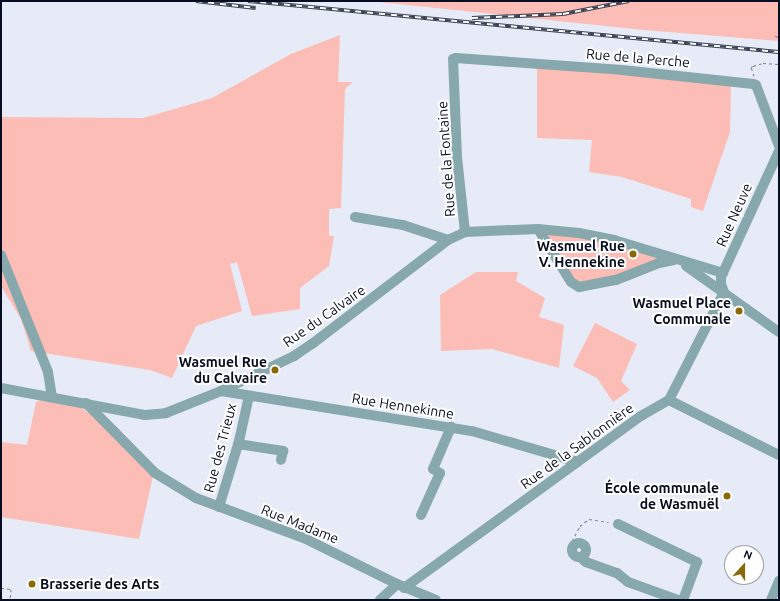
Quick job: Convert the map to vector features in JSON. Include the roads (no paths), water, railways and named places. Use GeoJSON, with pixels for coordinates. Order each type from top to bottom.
{"type":"FeatureCollection","features":[{"type":"Feature","properties":{"kind":"street","name":"Rue de la Perche"},"geometry":{"type":"LineString","coordinates":[[453,59],[622,70],[730,81],[756,86],[779,146]]}},
{"type":"Feature","properties":{"kind":"street","name":"Rue de la Fontaine"},"geometry":{"type":"LineString","coordinates":[[453,59],[457,157],[465,232],[538,229],[601,238],[674,260]]}},
{"type":"Feature","properties":{"kind":"street","name":"Rue Neuve"},"geometry":{"type":"LineString","coordinates":[[724,292],[720,281],[723,273],[779,151]]}},
{"type":"Feature","properties":{"kind":"street"},"geometry":{"type":"LineString","coordinates":[[355,217],[404,225],[448,240]]}},
{"type":"Feature","properties":{"kind":"street"},"geometry":{"type":"LineString","coordinates":[[538,229],[571,282],[580,287],[616,280],[659,263],[674,260],[723,273]]}},
{"type":"Feature","properties":{"kind":"street","name":"Rue du Calvaire"},"geometry":{"type":"LineString","coordinates":[[1,388],[146,415],[166,413],[221,391],[294,356],[312,344],[448,240],[465,232]]}},
{"type":"Feature","properties":{"kind":"street"},"geometry":{"type":"LineString","coordinates":[[1,255],[48,372],[52,397]]}},
{"type":"Feature","properties":{"kind":"street"},"geometry":{"type":"LineString","coordinates":[[674,260],[688,267],[779,332]]}},
{"type":"Feature","properties":{"kind":"street"},"geometry":{"type":"LineString","coordinates":[[724,292],[670,400],[779,455]]}},
{"type":"Feature","properties":{"kind":"street","name":"Rue Hennekinne"},"geometry":{"type":"LineString","coordinates":[[221,391],[472,431],[578,462]]}},
{"type":"Feature","properties":{"kind":"street","name":"Rue des Trieux"},"geometry":{"type":"LineString","coordinates":[[219,508],[238,444],[248,396]]}},
{"type":"Feature","properties":{"kind":"street","name":"Rue de la Sablonnière"},"geometry":{"type":"LineString","coordinates":[[380,600],[578,462],[641,416],[670,400]]}},
{"type":"Feature","properties":{"kind":"street","name":"Rue Madame"},"geometry":{"type":"LineString","coordinates":[[86,403],[155,473],[196,498],[219,508],[306,539],[401,586],[436,600]]}},
{"type":"Feature","properties":{"kind":"street"},"geometry":{"type":"LineString","coordinates":[[421,515],[440,473],[433,469],[451,427]]}},
{"type":"Feature","properties":{"kind":"street"},"geometry":{"type":"LineString","coordinates":[[238,444],[283,451],[281,460]]}},
{"type":"Feature","properties":{"kind":"street"},"geometry":{"type":"LineString","coordinates":[[618,524],[697,562],[683,600]]}},
{"type":"Feature","properties":{"kind":"street"},"geometry":{"type":"LineString","coordinates":[[572,548],[578,543],[584,545],[586,552],[580,557],[586,562],[617,573],[628,582],[678,600]]}},
{"type":"Feature","properties":{"kind":"street"},"geometry":{"type":"LineString","coordinates":[[771,600],[779,581]]}},
{"type":"Feature","properties":{"kind":"railway"},"geometry":{"type":"LineString","coordinates":[[196,1],[256,8]]}},
{"type":"Feature","properties":{"kind":"railway"},"geometry":{"type":"LineString","coordinates":[[248,1],[779,52]]}},
{"type":"Feature","properties":{"kind":"railway"},"geometry":{"type":"LineString","coordinates":[[472,18],[563,14],[629,1]]}},
{"type":"Feature","properties":{"kind":"place","name":"Wasmuel Rue V. Hennekine"},"geometry":{"type":"Point","coordinates":[633,254]}},
{"type":"Feature","properties":{"kind":"place","name":"Wasmuel Place Communale"},"geometry":{"type":"Point","coordinates":[739,311]}},
{"type":"Feature","properties":{"kind":"place","name":"Wasmuel Rue du Calvaire"},"geometry":{"type":"Point","coordinates":[275,370]}},
{"type":"Feature","properties":{"kind":"place","name":"École communale de Wasmuël"},"geometry":{"type":"Point","coordinates":[727,496]}},
{"type":"Feature","properties":{"kind":"place","name":"Brasserie des Arts"},"geometry":{"type":"Point","coordinates":[32,584]}}]}
